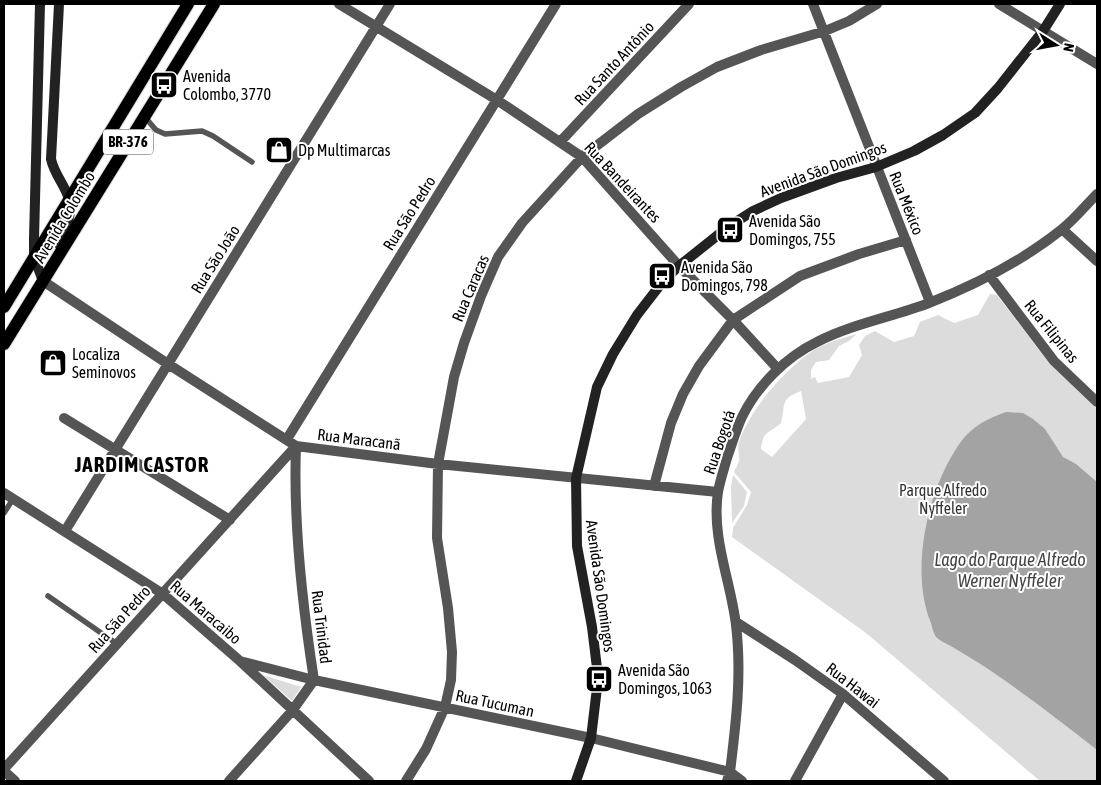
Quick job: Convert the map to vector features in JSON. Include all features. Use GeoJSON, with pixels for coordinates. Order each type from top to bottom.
{"type":"FeatureCollection","features":[{"type":"Feature","properties":{"kind":"main road","name":"Avenida Colombo"},"geometry":{"type":"LineString","coordinates":[[4,307],[188,4]]}},
{"type":"Feature","properties":{"kind":"main road","name":"Avenida Colombo"},"geometry":{"type":"LineString","coordinates":[[4,344],[214,4]]}},
{"type":"Feature","properties":{"kind":"main road"},"geometry":{"type":"LineString","coordinates":[[143,78],[141,101],[144,116]]}},
{"type":"Feature","properties":{"kind":"street"},"geometry":{"type":"LineString","coordinates":[[40,4],[34,257],[43,281]]}},
{"type":"Feature","properties":{"kind":"street"},"geometry":{"type":"LineString","coordinates":[[43,281],[67,226],[69,199],[52,167],[51,159],[59,4]]}},
{"type":"Feature","properties":{"kind":"street","name":"Rua Bandeirantes"},"geometry":{"type":"LineString","coordinates":[[339,4],[497,100],[582,157],[679,266],[733,320],[778,370]]}},
{"type":"Feature","properties":{"kind":"street","name":"Rua São João"},"geometry":{"type":"LineString","coordinates":[[65,530],[390,4]]}},
{"type":"Feature","properties":{"kind":"street","name":"Rua São Pedro"},"geometry":{"type":"LineString","coordinates":[[287,439],[556,4]]}},
{"type":"Feature","properties":{"kind":"street","name":"Rua Santo Antônio"},"geometry":{"type":"LineString","coordinates":[[560,142],[689,4]]}},
{"type":"Feature","properties":{"kind":"street","name":"Rua México"},"geometry":{"type":"LineString","coordinates":[[813,4],[930,302]]}},
{"type":"Feature","properties":{"kind":"street","name":"Rua Caracas"},"geometry":{"type":"LineString","coordinates":[[406,781],[426,750],[445,708],[451,680],[452,652],[448,608],[437,538],[438,464],[454,377],[481,296],[498,257],[522,223],[582,157],[638,114],[680,87],[717,67],[761,50],[825,31],[850,21],[877,4]]}},
{"type":"Feature","properties":{"kind":"street"},"geometry":{"type":"LineString","coordinates":[[999,4],[1097,64]]}},
{"type":"Feature","properties":{"kind":"street","name":"Avenida São Domingos"},"geometry":{"type":"LineString","coordinates":[[576,781],[591,738],[597,688],[597,668],[592,628],[577,546],[576,478],[598,387],[613,354],[637,315],[664,280],[679,266],[728,227],[753,211],[808,188],[876,167],[914,151],[943,135],[975,112],[998,88],[1043,31],[1060,4]]}},
{"type":"Feature","properties":{"kind":"street","name":"Rua Bogotá"},"geometry":{"type":"LineString","coordinates":[[728,776],[739,688],[739,650],[736,622],[718,531],[718,492],[732,441],[752,398],[792,357],[816,342],[930,302],[989,275],[1026,255],[1062,229],[1097,194]]}},
{"type":"Feature","properties":{"kind":"street"},"geometry":{"type":"LineString","coordinates":[[1062,229],[1097,261]]}},
{"type":"Feature","properties":{"kind":"street"},"geometry":{"type":"LineString","coordinates":[[654,486],[671,423],[683,394],[699,366],[733,320],[800,276],[859,254],[906,240]]}},
{"type":"Feature","properties":{"kind":"street","name":"Rua Filipinas"},"geometry":{"type":"LineString","coordinates":[[989,275],[1054,361],[1097,402]]}},
{"type":"Feature","properties":{"kind":"street","name":"Rua Maracanã"},"geometry":{"type":"LineString","coordinates":[[43,281],[296,446],[438,464],[718,492]]}},
{"type":"Feature","properties":{"kind":"street"},"geometry":{"type":"LineString","coordinates":[[64,418],[230,520]]}},
{"type":"Feature","properties":{"kind":"street","name":"Rua São Pedro"},"geometry":{"type":"LineString","coordinates":[[4,770],[296,446]]}},
{"type":"Feature","properties":{"kind":"street","name":"Rua Trinidad"},"geometry":{"type":"LineString","coordinates":[[229,781],[292,711],[314,680],[301,580],[295,480],[296,446]]}},
{"type":"Feature","properties":{"kind":"street"},"geometry":{"type":"LineString","coordinates":[[276,468],[287,472],[295,480]]}},
{"type":"Feature","properties":{"kind":"street","name":"Rua Maracaibo"},"geometry":{"type":"LineString","coordinates":[[4,493],[163,594],[240,661],[369,781]]}},
{"type":"Feature","properties":{"kind":"street","name":"Rua Hawai"},"geometry":{"type":"LineString","coordinates":[[736,622],[843,694],[944,781]]}},
{"type":"Feature","properties":{"kind":"street","name":"Rua Tucuman"},"geometry":{"type":"LineString","coordinates":[[240,661],[314,680],[591,738],[742,781]]}},
{"type":"Feature","properties":{"kind":"street"},"geometry":{"type":"LineString","coordinates":[[795,781],[843,694]]}},
{"type":"Feature","properties":{"kind":"street"},"geometry":{"type":"LineString","coordinates":[[4,770],[15,781]]}},
{"type":"Feature","properties":{"kind":"lane"},"geometry":{"type":"LineString","coordinates":[[144,116],[156,130],[165,134],[202,132],[214,136],[252,162]]}},
{"type":"Feature","properties":{"kind":"lane"},"geometry":{"type":"LineString","coordinates":[[4,513],[14,499]]}},
{"type":"Feature","properties":{"kind":"lane"},"geometry":{"type":"LineString","coordinates":[[48,596],[117,644]]}},
{"type":"Feature","properties":{"kind":"green space","name":"Parque Alfredo Nyffeler"},"geometry":{"type":"Polygon","coordinates":[[[990,294],[997,295],[1049,363],[1097,408],[1097,781],[1040,781],[866,633],[732,537],[733,528],[747,505],[751,492],[734,472],[739,461],[738,447],[744,429],[760,403],[780,379],[803,358],[819,347],[857,334],[839,346],[829,360],[816,362],[811,370],[811,379],[815,377],[818,383],[849,377],[862,355],[859,345],[865,336],[875,331],[894,342],[914,336],[920,322],[938,315],[954,323],[978,315],[990,294]],[[801,391],[786,400],[781,423],[765,435],[761,449],[772,457],[806,419],[801,391]]]}},
{"type":"Feature","properties":{"kind":"green space"},"geometry":{"type":"Polygon","coordinates":[[[733,475],[747,492],[744,506],[732,523],[731,487],[733,475]]]}},
{"type":"Feature","properties":{"kind":"green space"},"geometry":{"type":"Polygon","coordinates":[[[263,675],[301,687],[292,701],[263,675]]]}},
{"type":"Feature","properties":{"kind":"water","name":"Lago do Parque Alfredo Werner Nyffeler"},"geometry":{"type":"Polygon","coordinates":[[[1006,412],[1023,413],[1033,419],[1045,429],[1063,457],[1076,464],[1097,482],[1097,750],[1007,682],[937,638],[925,602],[922,579],[922,555],[925,530],[939,483],[949,461],[964,437],[980,424],[1006,412]]]}},
{"type":"Feature","properties":{"kind":"place","name":"Avenida Colombo, 3770"},"geometry":{"type":"Point","coordinates":[164,85]}},
{"type":"Feature","properties":{"kind":"place","name":"Dp Multimarcas"},"geometry":{"type":"Point","coordinates":[279,150]}},
{"type":"Feature","properties":{"kind":"place","name":"Avenida São Domingos, 755"},"geometry":{"type":"Point","coordinates":[730,230]}},
{"type":"Feature","properties":{"kind":"place","name":"Avenida São Domingos, 798"},"geometry":{"type":"Point","coordinates":[662,276]}},
{"type":"Feature","properties":{"kind":"place","name":"Localiza Seminovos"},"geometry":{"type":"Point","coordinates":[53,363]}},
{"type":"Feature","properties":{"kind":"place","name":"Avenida São Domingos, 1063"},"geometry":{"type":"Point","coordinates":[599,679]}},
{"type":"Feature","properties":{"kind":"district","name":"JARDIM CASTOR"},"geometry":{"type":"Point","coordinates":[142,465]}}]}
